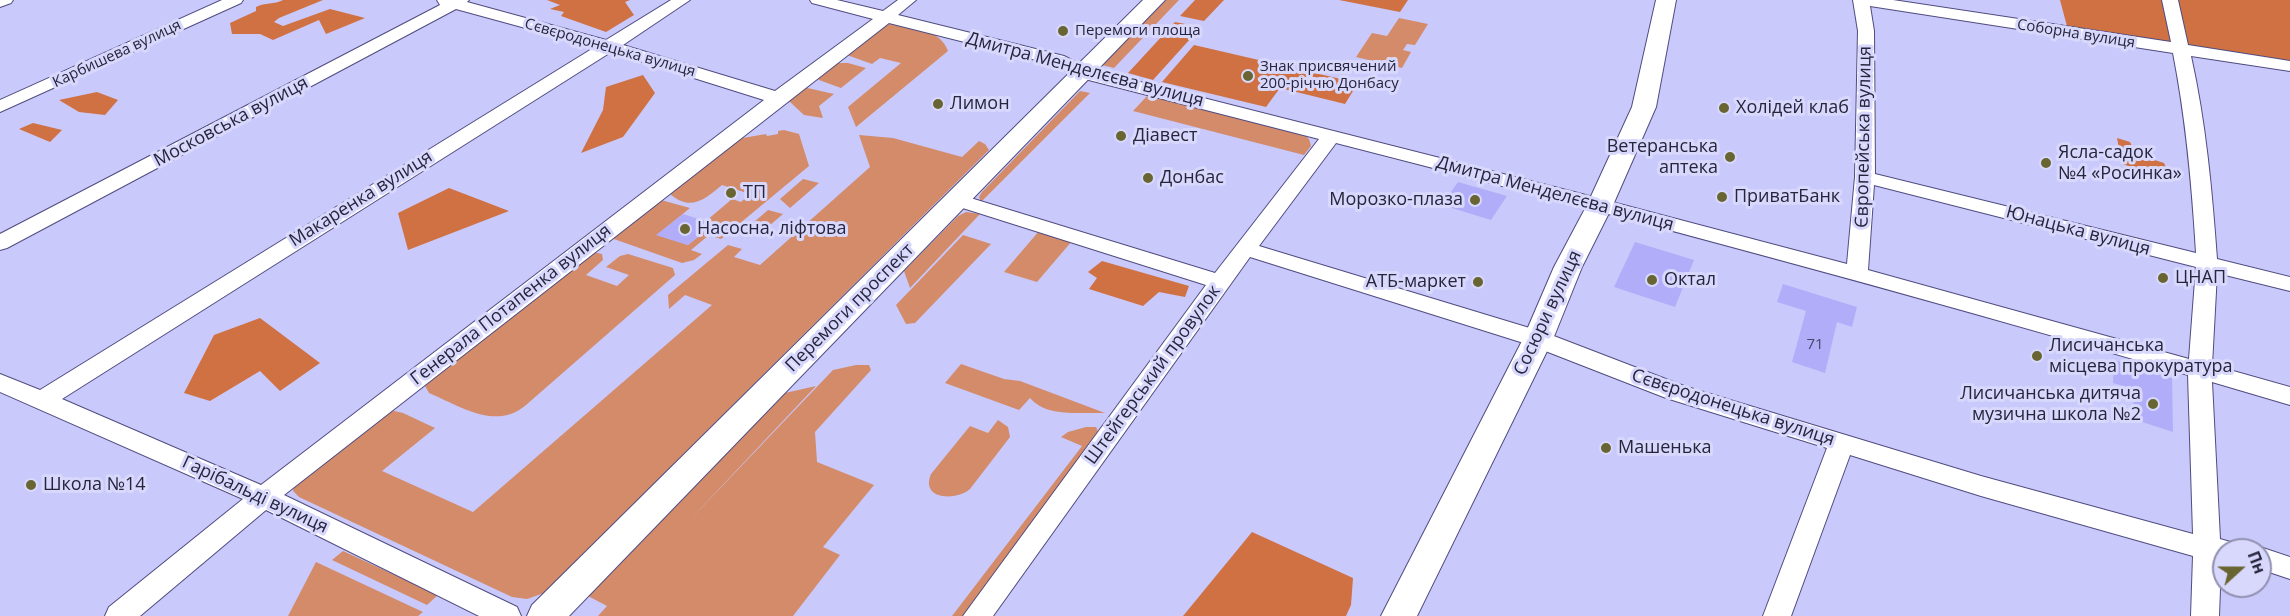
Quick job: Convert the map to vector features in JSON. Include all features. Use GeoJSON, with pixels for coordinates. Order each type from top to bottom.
{"type":"FeatureCollection","features":[{"type":"Feature","properties":{"kind":"main road","name":"Перемоги проспект"},"geometry":{"type":"LineString","coordinates":[[545,616],[1155,0]]}},
{"type":"Feature","properties":{"kind":"main road","name":"Сосюри вулиця"},"geometry":{"type":"LineString","coordinates":[[1399,616],[1538,339],[1568,267],[1600,205],[1644,107],[1666,0]]}},
{"type":"Feature","properties":{"kind":"street"},"geometry":{"type":"LineString","coordinates":[[0,2],[5,0]]}},
{"type":"Feature","properties":{"kind":"street","name":"Карбишева вулиця"},"geometry":{"type":"LineString","coordinates":[[0,107],[235,0]]}},
{"type":"Feature","properties":{"kind":"street","name":"Макаренка вулиця"},"geometry":{"type":"LineString","coordinates":[[42,400],[606,45],[682,0]]}},
{"type":"Feature","properties":{"kind":"street","name":"Дмитра Менделєєва вулиця"},"geometry":{"type":"LineString","coordinates":[[818,0],[1058,60],[1083,73],[1600,205],[1857,274],[2290,396]]}},
{"type":"Feature","properties":{"kind":"street","name":"Генерала Потапенка вулиця"},"geometry":{"type":"LineString","coordinates":[[119,616],[264,497],[777,98],[908,0]]}},
{"type":"Feature","properties":{"kind":"street","name":"Соборна вулиця"},"geometry":{"type":"LineString","coordinates":[[1861,0],[2290,66]]}},
{"type":"Feature","properties":{"kind":"street","name":"Європейська вулиця"},"geometry":{"type":"LineString","coordinates":[[1857,274],[1865,177],[1866,31],[1861,0]]}},
{"type":"Feature","properties":{"kind":"street"},"geometry":{"type":"LineString","coordinates":[[2170,0],[2182,50],[2202,186],[2207,264],[2200,370],[2215,538]]}},
{"type":"Feature","properties":{"kind":"street","name":"Сєвєродонецька вулиця"},"geometry":{"type":"LineString","coordinates":[[453,1],[777,98]]}},
{"type":"Feature","properties":{"kind":"street","name":"Московська вулиця"},"geometry":{"type":"LineString","coordinates":[[0,243],[453,1]]}},
{"type":"Feature","properties":{"kind":"street","name":"Штейгерський провулок"},"geometry":{"type":"LineString","coordinates":[[977,616],[1220,282],[1331,136]]}},
{"type":"Feature","properties":{"kind":"street","name":"Юнацька вулиця"},"geometry":{"type":"LineString","coordinates":[[1865,177],[2290,284]]}},
{"type":"Feature","properties":{"kind":"street"},"geometry":{"type":"LineString","coordinates":[[957,200],[1220,282]]}},
{"type":"Feature","properties":{"kind":"street","name":"Сєвєродонецька вулиця"},"geometry":{"type":"LineString","coordinates":[[1247,249],[1538,339],[1675,392],[1981,486],[2212,549]]}},
{"type":"Feature","properties":{"kind":"street","name":"Гарібальді вулиця"},"geometry":{"type":"LineString","coordinates":[[0,382],[264,497],[507,616]]}},
{"type":"Feature","properties":{"kind":"street"},"geometry":{"type":"LineString","coordinates":[[1777,616],[1842,443]]}},
{"type":"Feature","properties":{"kind":"street"},"geometry":{"type":"LineString","coordinates":[[2272,562],[2290,568]]}},
{"type":"Feature","properties":{"kind":"street"},"geometry":{"type":"LineString","coordinates":[[2205,616],[2212,574]]}},
{"type":"Feature","properties":{"kind":"shaded area"},"geometry":{"type":"Polygon","coordinates":[[[283,0],[323,0],[274,22],[283,26],[330,9],[365,18],[326,34],[319,20],[273,40],[260,34],[232,34],[230,23],[256,11],[259,5],[283,0]]]}},
{"type":"Feature","properties":{"kind":"shaded area"},"geometry":{"type":"Polygon","coordinates":[[[547,0],[630,0],[625,2],[634,15],[606,32],[561,16],[564,12],[550,9],[560,5],[547,0]]]}},
{"type":"Feature","properties":{"kind":"shaded area"},"geometry":{"type":"Polygon","coordinates":[[[1166,0],[1179,0],[1114,68],[1102,65],[1166,0]]]}},
{"type":"Feature","properties":{"kind":"shaded area"},"geometry":{"type":"Polygon","coordinates":[[[1195,0],[1224,0],[1204,21],[1180,16],[1195,0]]]}},
{"type":"Feature","properties":{"kind":"shaded area"},"geometry":{"type":"Polygon","coordinates":[[[1339,0],[1408,0],[1400,12],[1339,0]]]}},
{"type":"Feature","properties":{"kind":"shaded area"},"geometry":{"type":"Polygon","coordinates":[[[2060,0],[2290,0],[2290,62],[2068,30],[2060,0]]]}},
{"type":"Feature","properties":{"kind":"shaded area"},"geometry":{"type":"Polygon","coordinates":[[[1399,18],[1428,24],[1415,45],[1407,44],[1403,50],[1411,52],[1402,68],[1356,57],[1372,33],[1387,36],[1399,18]]]}},
{"type":"Feature","properties":{"kind":"shaded area"},"geometry":{"type":"Polygon","coordinates":[[[1175,22],[1201,27],[1153,80],[1128,73],[1175,22]]]}},
{"type":"Feature","properties":{"kind":"shaded area"},"geometry":{"type":"Polygon","coordinates":[[[885,25],[916,27],[932,33],[939,38],[948,51],[856,127],[848,107],[901,63],[880,58],[872,64],[847,55],[885,25]]]}},
{"type":"Feature","properties":{"kind":"shaded area"},"geometry":{"type":"Polygon","coordinates":[[[1194,45],[1358,83],[1345,104],[1280,88],[1266,107],[1162,82],[1194,45]]]}},
{"type":"Feature","properties":{"kind":"shaded area"},"geometry":{"type":"Polygon","coordinates":[[[836,63],[848,63],[866,68],[841,88],[819,80],[818,78],[836,63]]]}},
{"type":"Feature","properties":{"kind":"shaded area"},"geometry":{"type":"Polygon","coordinates":[[[643,75],[655,93],[623,137],[581,153],[603,110],[606,87],[643,75]]]}},
{"type":"Feature","properties":{"kind":"shaded area"},"geometry":{"type":"Polygon","coordinates":[[[803,87],[834,94],[819,106],[823,118],[804,115],[789,101],[803,87]]]}},
{"type":"Feature","properties":{"kind":"shaded area"},"geometry":{"type":"Polygon","coordinates":[[[1080,91],[1090,93],[981,202],[979,197],[982,192],[1080,91]]]}},
{"type":"Feature","properties":{"kind":"shaded area"},"geometry":{"type":"Polygon","coordinates":[[[97,92],[118,100],[105,115],[79,112],[59,100],[97,92]]]}},
{"type":"Feature","properties":{"kind":"shaded area"},"geometry":{"type":"Polygon","coordinates":[[[1148,95],[1304,134],[1311,146],[1304,155],[1133,111],[1148,95]]]}},
{"type":"Feature","properties":{"kind":"shaded area"},"geometry":{"type":"Polygon","coordinates":[[[33,123],[62,130],[50,142],[19,129],[33,123]]]}},
{"type":"Feature","properties":{"kind":"shaded area"},"geometry":{"type":"Polygon","coordinates":[[[784,130],[799,134],[809,166],[721,239],[709,235],[691,250],[702,254],[694,260],[682,263],[611,238],[661,200],[690,208],[657,235],[688,245],[714,224],[706,221],[732,199],[741,202],[750,194],[722,185],[703,199],[690,203],[677,199],[669,193],[731,140],[778,134],[778,131],[784,130]]]}},
{"type":"Feature","properties":{"kind":"shaded area"},"geometry":{"type":"Polygon","coordinates":[[[859,135],[893,138],[962,157],[979,141],[989,150],[544,593],[527,599],[512,597],[299,497],[293,491],[295,482],[383,413],[394,411],[435,428],[382,471],[473,512],[712,305],[685,295],[669,309],[668,295],[728,245],[742,249],[734,257],[760,265],[870,167],[859,135]]]}},
{"type":"Feature","properties":{"kind":"shaded area"},"geometry":{"type":"Polygon","coordinates":[[[2117,138],[2130,142],[2136,154],[2164,163],[2171,179],[2122,164],[2117,138]]]}},
{"type":"Feature","properties":{"kind":"shaded area"},"geometry":{"type":"Polygon","coordinates":[[[803,179],[819,183],[790,208],[780,199],[803,179]]]}},
{"type":"Feature","properties":{"kind":"shaded area"},"geometry":{"type":"Polygon","coordinates":[[[449,188],[509,211],[408,250],[398,213],[449,188]]]}},
{"type":"Feature","properties":{"kind":"shaded area"},"geometry":{"type":"Polygon","coordinates":[[[768,210],[783,214],[756,237],[746,229],[768,210]]]}},
{"type":"Feature","properties":{"kind":"shaded area"},"geometry":{"type":"Polygon","coordinates":[[[966,212],[980,214],[910,288],[904,271],[958,216],[966,212]]]}},
{"type":"Feature","properties":{"kind":"shaded area"},"geometry":{"type":"Polygon","coordinates":[[[1039,231],[1072,241],[1037,282],[1004,272],[1039,231]]]}},
{"type":"Feature","properties":{"kind":"shaded area"},"geometry":{"type":"Polygon","coordinates":[[[963,235],[991,244],[915,323],[906,324],[896,305],[963,235]]]}},
{"type":"Feature","properties":{"kind":"shaded area"},"geometry":{"type":"Polygon","coordinates":[[[593,252],[602,254],[603,260],[586,275],[617,286],[629,275],[606,267],[620,256],[628,254],[673,268],[675,275],[526,405],[514,412],[503,416],[478,414],[429,393],[424,384],[593,252]]]}},
{"type":"Feature","properties":{"kind":"shaded area"},"geometry":{"type":"Polygon","coordinates":[[[1102,261],[1189,286],[1185,297],[1159,292],[1143,306],[1089,289],[1097,278],[1088,272],[1102,261]]]}},
{"type":"Feature","properties":{"kind":"shaded area"},"geometry":{"type":"Polygon","coordinates":[[[260,318],[320,363],[280,391],[260,371],[210,401],[184,393],[214,335],[260,318]]]}},
{"type":"Feature","properties":{"kind":"shaded area"},"geometry":{"type":"Polygon","coordinates":[[[961,364],[1004,379],[1020,381],[1105,413],[1055,411],[1046,409],[1030,398],[1019,410],[945,383],[961,364]]]}},
{"type":"Feature","properties":{"kind":"shaded area"},"geometry":{"type":"Polygon","coordinates":[[[869,365],[871,370],[815,432],[817,462],[874,485],[823,547],[840,555],[793,616],[598,616],[607,606],[588,596],[785,393],[816,386],[684,526],[833,370],[869,365]]]}},
{"type":"Feature","properties":{"kind":"shaded area"},"geometry":{"type":"Polygon","coordinates":[[[998,420],[1008,427],[1010,437],[970,489],[956,495],[941,496],[930,489],[931,474],[970,426],[988,433],[998,420]]]}},
{"type":"Feature","properties":{"kind":"shaded area"},"geometry":{"type":"Polygon","coordinates":[[[1096,427],[1099,434],[963,616],[952,616],[1082,446],[1061,437],[1068,432],[1096,427]]]}},
{"type":"Feature","properties":{"kind":"shaded area"},"geometry":{"type":"Polygon","coordinates":[[[1252,532],[1353,578],[1351,605],[1346,616],[1183,616],[1252,532]]]}},
{"type":"Feature","properties":{"kind":"shaded area"},"geometry":{"type":"Polygon","coordinates":[[[343,551],[438,595],[427,605],[332,560],[343,551]]]}},
{"type":"Feature","properties":{"kind":"shaded area"},"geometry":{"type":"Polygon","coordinates":[[[316,562],[423,612],[418,616],[288,616],[316,562]]]}},
{"type":"Feature","properties":{"kind":"building","name":"Морозко-плаза"},"geometry":{"type":"Polygon","coordinates":[[[1458,182],[1507,196],[1491,220],[1442,205],[1458,182]]]}},
{"type":"Feature","properties":{"kind":"building","name":"Насосна, ліфтова"},"geometry":{"type":"Polygon","coordinates":[[[683,214],[714,224],[688,245],[656,235],[683,214]]]}},
{"type":"Feature","properties":{"kind":"building","name":"Октал"},"geometry":{"type":"Polygon","coordinates":[[[1635,242],[1694,260],[1675,307],[1614,287],[1635,242]]]}},
{"type":"Feature","properties":{"kind":"building"},"geometry":{"type":"Polygon","coordinates":[[[1783,284],[1857,307],[1852,327],[1837,322],[1825,373],[1792,362],[1806,311],[1777,302],[1783,284]]]}},
{"type":"Feature","properties":{"kind":"building","name":"Лисичанська дитяча музична школа №2"},"geometry":{"type":"Polygon","coordinates":[[[2114,360],[2172,378],[2173,432],[2133,419],[2134,389],[2113,383],[2114,360]]]}},
{"type":"Feature","properties":{"kind":"place","name":"Перемоги площа"},"geometry":{"type":"Point","coordinates":[1063,31]}},
{"type":"Feature","properties":{"kind":"place","name":"Знак присвячений 200-річчю Донбасу"},"geometry":{"type":"Point","coordinates":[1248,76]}},
{"type":"Feature","properties":{"kind":"place","name":"Лимон"},"geometry":{"type":"Point","coordinates":[938,104]}},
{"type":"Feature","properties":{"kind":"place","name":"Холідей клаб"},"geometry":{"type":"Point","coordinates":[1724,108]}},
{"type":"Feature","properties":{"kind":"place","name":"Діавест"},"geometry":{"type":"Point","coordinates":[1121,136]}},
{"type":"Feature","properties":{"kind":"place","name":"Ветеранська аптека"},"geometry":{"type":"Point","coordinates":[1730,157]}},
{"type":"Feature","properties":{"kind":"place","name":"Ясла-садок №4 «Росинка»"},"geometry":{"type":"Point","coordinates":[2046,163]}},
{"type":"Feature","properties":{"kind":"place","name":"Донбас"},"geometry":{"type":"Point","coordinates":[1148,178]}},
{"type":"Feature","properties":{"kind":"place","name":"ТП"},"geometry":{"type":"Point","coordinates":[731,193]}},
{"type":"Feature","properties":{"kind":"place","name":"ПриватБанк"},"geometry":{"type":"Point","coordinates":[1722,197]}},
{"type":"Feature","properties":{"kind":"place","name":"Морозко-плаза"},"geometry":{"type":"Point","coordinates":[1475,200]}},
{"type":"Feature","properties":{"kind":"place","name":"Насосна, ліфтова"},"geometry":{"type":"Point","coordinates":[685,229]}},
{"type":"Feature","properties":{"kind":"place","name":"ЦНАП"},"geometry":{"type":"Point","coordinates":[2163,278]}},
{"type":"Feature","properties":{"kind":"place","name":"Октал"},"geometry":{"type":"Point","coordinates":[1652,280]}},
{"type":"Feature","properties":{"kind":"place","name":"АТБ-маркет"},"geometry":{"type":"Point","coordinates":[1478,282]}},
{"type":"Feature","properties":{"kind":"place","name":"Лисичанська місцева прокуратура"},"geometry":{"type":"Point","coordinates":[2037,356]}},
{"type":"Feature","properties":{"kind":"place","name":"Лисичанська дитяча музична школа №2"},"geometry":{"type":"Point","coordinates":[2153,404]}},
{"type":"Feature","properties":{"kind":"place","name":"Машенька"},"geometry":{"type":"Point","coordinates":[1606,448]}},
{"type":"Feature","properties":{"kind":"place","name":"Школа №14"},"geometry":{"type":"Point","coordinates":[31,485]}}]}
